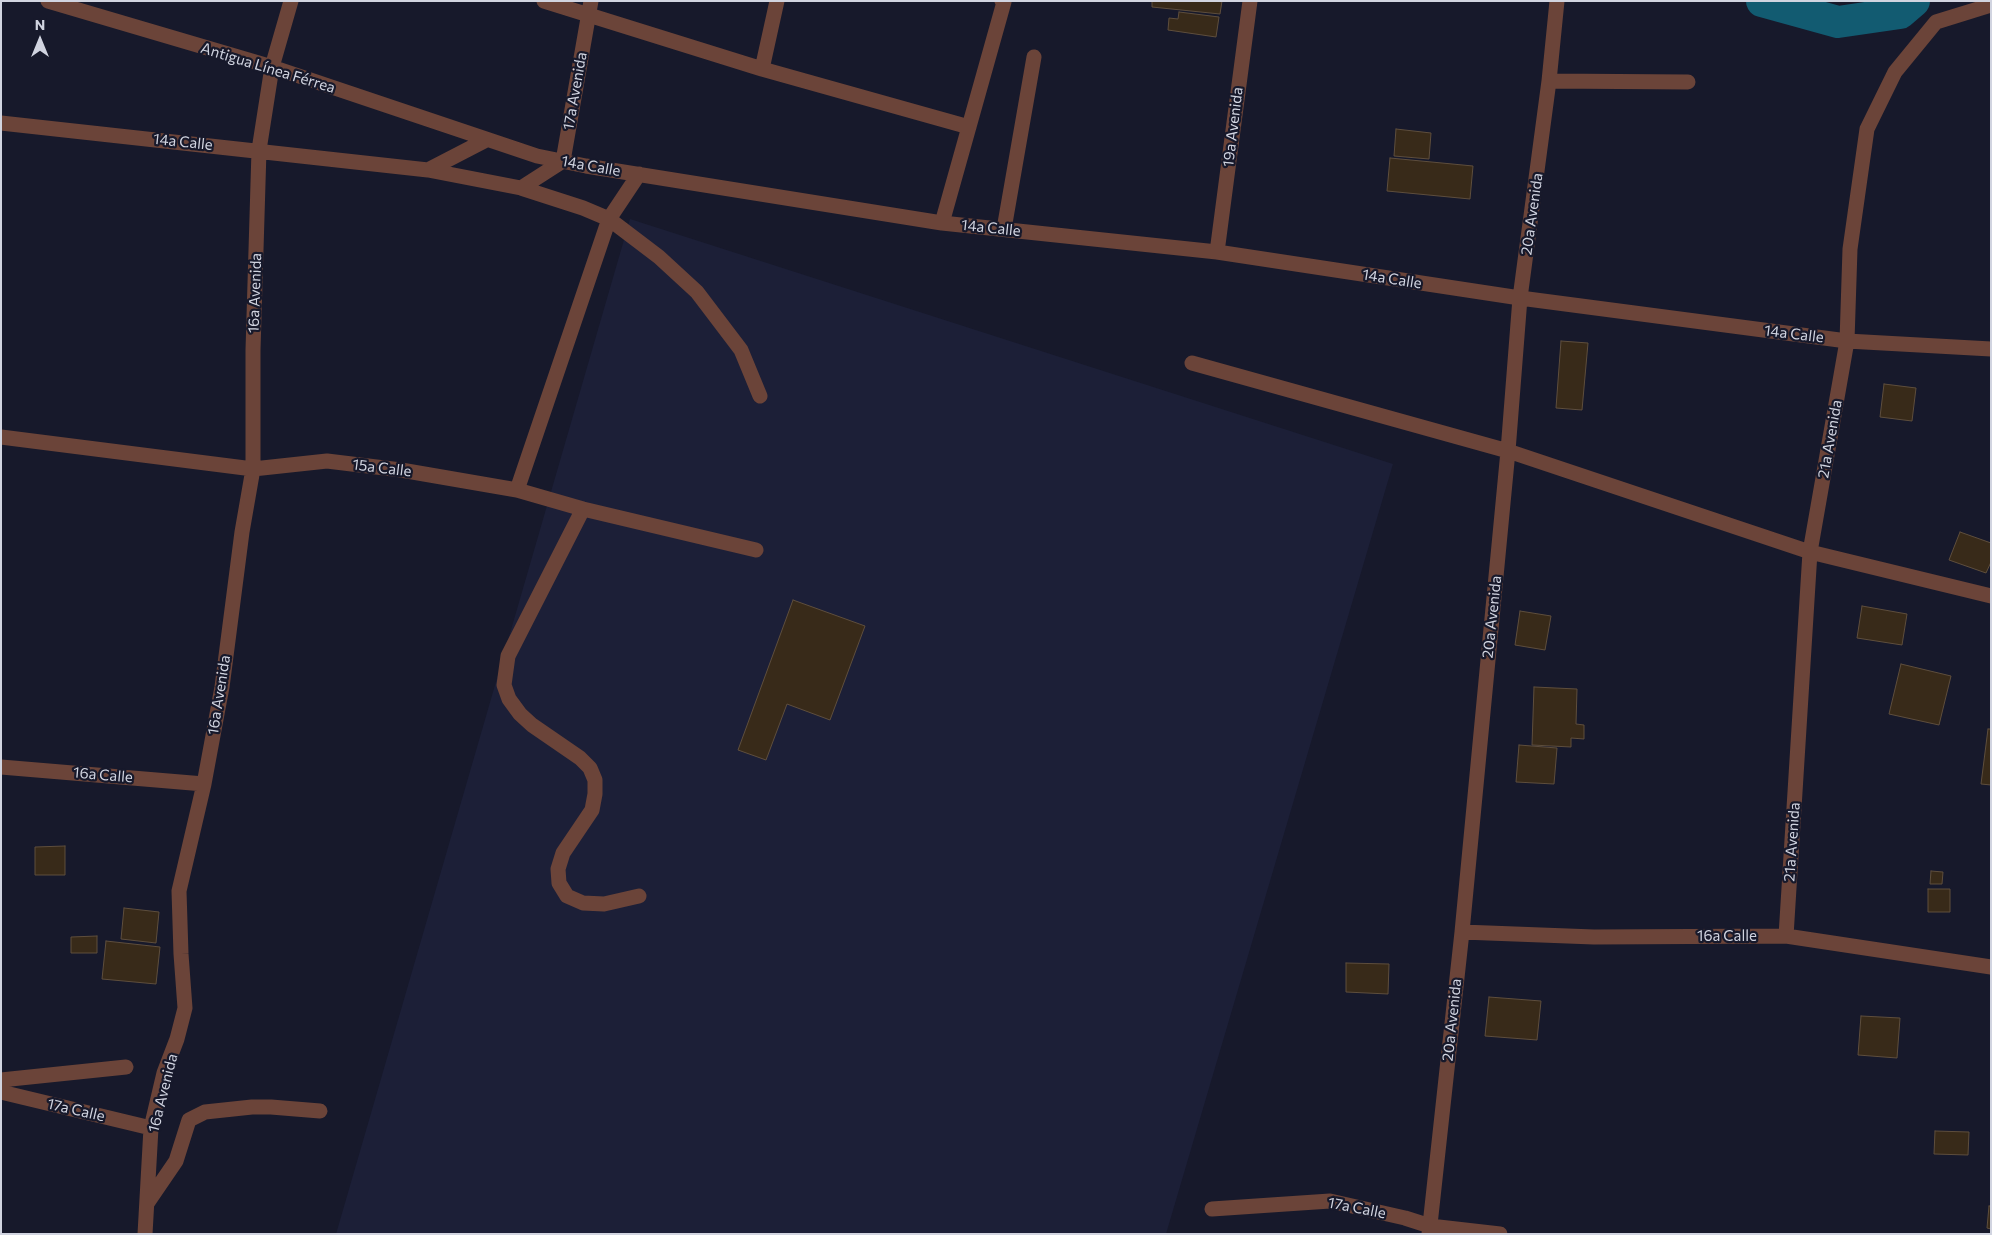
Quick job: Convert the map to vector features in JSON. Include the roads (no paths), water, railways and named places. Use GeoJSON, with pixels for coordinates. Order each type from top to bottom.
{"type":"FeatureCollection","features":[{"type":"Feature","properties":{"kind":"street","name":"Antigua Línea Férrea"},"geometry":{"type":"LineString","coordinates":[[48,1],[272,67],[486,140]]}},
{"type":"Feature","properties":{"kind":"street","name":"16a Avenida"},"geometry":{"type":"LineString","coordinates":[[145,1234],[152,1128],[164,1073],[177,1039],[185,1008],[178,891],[204,784],[222,687],[242,532],[253,469],[253,350],[259,150],[272,67],[291,1]]}},
{"type":"Feature","properties":{"kind":"street"},"geometry":{"type":"LineString","coordinates":[[544,1],[590,8],[762,69],[969,127]]}},
{"type":"Feature","properties":{"kind":"street"},"geometry":{"type":"LineString","coordinates":[[762,69],[777,1]]}},
{"type":"Feature","properties":{"kind":"street"},"geometry":{"type":"LineString","coordinates":[[942,223],[1004,2],[1002,1]]}},
{"type":"Feature","properties":{"kind":"street","name":"19a Avenida"},"geometry":{"type":"LineString","coordinates":[[1217,252],[1250,1]]}},
{"type":"Feature","properties":{"kind":"street","name":"20a Avenida"},"geometry":{"type":"LineString","coordinates":[[1429,1230],[1462,932],[1508,452],[1520,298],[1550,81],[1556,1]]}},
{"type":"Feature","properties":{"kind":"street","name":"21a Avenida"},"geometry":{"type":"LineString","coordinates":[[1786,936],[1810,552],[1848,341],[1850,249],[1867,129],[1895,72],[1936,22],[1991,6]]}},
{"type":"Feature","properties":{"kind":"street","name":"17a Avenida"},"geometry":{"type":"LineString","coordinates":[[563,161],[590,8]]}},
{"type":"Feature","properties":{"kind":"street"},"geometry":{"type":"LineString","coordinates":[[1004,229],[1034,57]]}},
{"type":"Feature","properties":{"kind":"street"},"geometry":{"type":"LineString","coordinates":[[1550,81],[1688,82]]}},
{"type":"Feature","properties":{"kind":"street","name":"14a Calle"},"geometry":{"type":"LineString","coordinates":[[1,123],[428,170],[521,188],[583,208],[609,219],[659,257],[697,292],[741,350],[760,396]]}},
{"type":"Feature","properties":{"kind":"street"},"geometry":{"type":"LineString","coordinates":[[428,170],[486,140]]}},
{"type":"Feature","properties":{"kind":"street","name":"14a Calle"},"geometry":{"type":"LineString","coordinates":[[486,140],[537,156],[563,161],[942,223],[1217,252],[1520,298],[1848,341],[1991,349]]}},
{"type":"Feature","properties":{"kind":"street"},"geometry":{"type":"LineString","coordinates":[[521,188],[563,161]]}},
{"type":"Feature","properties":{"kind":"street"},"geometry":{"type":"LineString","coordinates":[[517,490],[609,219],[639,174]]}},
{"type":"Feature","properties":{"kind":"street"},"geometry":{"type":"LineString","coordinates":[[1192,364],[1508,452],[1810,552],[1991,596]]}},
{"type":"Feature","properties":{"kind":"street","name":"15a Calle"},"geometry":{"type":"LineString","coordinates":[[1,437],[253,469],[327,462],[401,470],[517,490],[583,510],[756,550]]}},
{"type":"Feature","properties":{"kind":"street"},"geometry":{"type":"LineString","coordinates":[[583,510],[508,656],[504,685],[508,699],[520,714],[532,726],[580,758],[590,768],[595,780],[592,810],[563,853],[558,869],[559,883],[567,896],[583,903],[604,904],[639,896]]}},
{"type":"Feature","properties":{"kind":"street","name":"16a Calle"},"geometry":{"type":"LineString","coordinates":[[1,766],[204,784]]}},
{"type":"Feature","properties":{"kind":"street","name":"16a Calle"},"geometry":{"type":"LineString","coordinates":[[1462,932],[1594,937],[1786,936],[1991,967]]}},
{"type":"Feature","properties":{"kind":"street","name":"17a Calle"},"geometry":{"type":"LineString","coordinates":[[1,1080],[126,1067]]}},
{"type":"Feature","properties":{"kind":"street","name":"17a Calle"},"geometry":{"type":"LineString","coordinates":[[1,1092],[152,1128]]}},
{"type":"Feature","properties":{"kind":"street"},"geometry":{"type":"LineString","coordinates":[[147,1203],[176,1162],[189,1120],[205,1112],[252,1107],[320,1111]]}},
{"type":"Feature","properties":{"kind":"street","name":"17a Calle"},"geometry":{"type":"LineString","coordinates":[[1212,1209],[1330,1201],[1405,1218],[1429,1230],[1500,1234]]}},
{"type":"Feature","properties":{"kind":"waterway"},"geometry":{"type":"LineString","coordinates":[[1762,1],[1838,22],[1900,13],[1914,1]]}}]}
